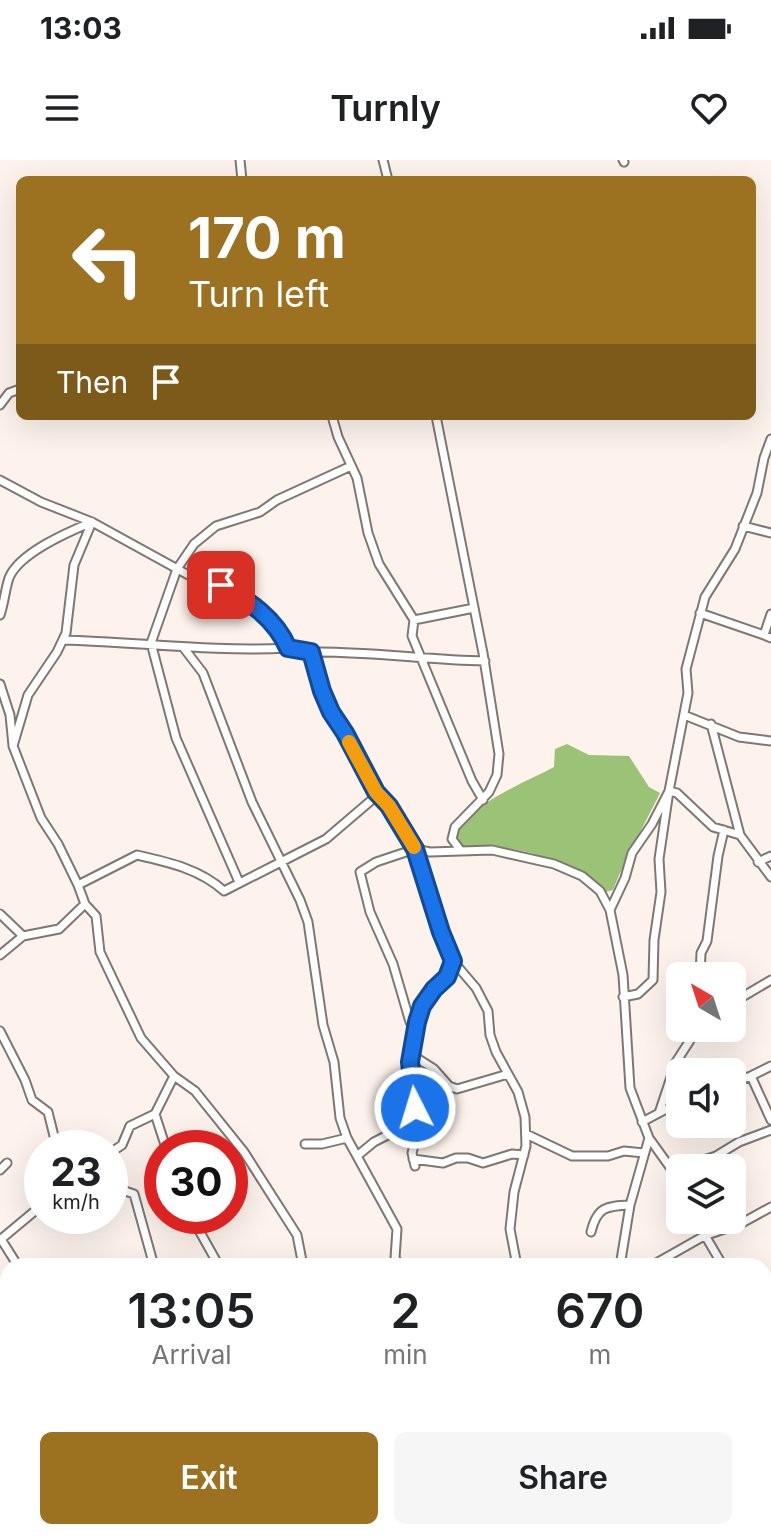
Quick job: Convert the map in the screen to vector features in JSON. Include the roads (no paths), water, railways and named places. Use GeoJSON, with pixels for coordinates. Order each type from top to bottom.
{"type":"FeatureCollection","features":[{"type":"Feature","properties":{"kind":"street"},"geometry":{"type":"LineString","coordinates":[[0,405],[9,393],[16,390]]}},
{"type":"Feature","properties":{"kind":"street"},"geometry":{"type":"LineString","coordinates":[[333,420],[357,478],[368,533],[379,564],[414,620],[412,636],[472,781],[483,800]]}},
{"type":"Feature","properties":{"kind":"street"},"geometry":{"type":"LineString","coordinates":[[437,420],[485,661],[499,754],[497,775],[483,800],[452,832],[452,839],[461,851]]}},
{"type":"Feature","properties":{"kind":"street"},"geometry":{"type":"LineString","coordinates":[[623,997],[638,994],[653,980],[654,940],[661,892],[659,859],[688,693],[686,669],[705,597],[735,549],[757,493],[771,439]]}},
{"type":"Feature","properties":{"kind":"street"},"geometry":{"type":"LineString","coordinates":[[239,882],[176,738],[151,643],[177,569],[194,544],[216,526],[260,512],[277,500],[351,466]]}},
{"type":"Feature","properties":{"kind":"street"},"geometry":{"type":"LineString","coordinates":[[0,480],[21,493],[92,522],[192,577],[221,585],[251,603],[282,635],[288,648]]}},
{"type":"Feature","properties":{"kind":"street"},"geometry":{"type":"LineString","coordinates":[[0,615],[10,576],[16,567],[64,534],[92,522]]}},
{"type":"Feature","properties":{"kind":"street"},"geometry":{"type":"LineString","coordinates":[[13,746],[28,695],[63,640],[74,565],[92,522]]}},
{"type":"Feature","properties":{"kind":"street"},"geometry":{"type":"LineString","coordinates":[[743,526],[771,533]]}},
{"type":"Feature","properties":{"kind":"street"},"geometry":{"type":"LineString","coordinates":[[414,620],[474,608]]}},
{"type":"Feature","properties":{"kind":"street"},"geometry":{"type":"LineString","coordinates":[[700,613],[768,636],[771,614]]}},
{"type":"Feature","properties":{"kind":"street"},"geometry":{"type":"LineString","coordinates":[[63,640],[253,650],[288,648],[311,652],[382,653],[421,659],[485,661]]}},
{"type":"Feature","properties":{"kind":"street"},"geometry":{"type":"LineString","coordinates":[[183,647],[203,673],[252,802],[308,922],[323,1025],[334,1062],[340,1118],[347,1138],[397,1229],[395,1258]]}},
{"type":"Feature","properties":{"kind":"street"},"geometry":{"type":"LineString","coordinates":[[311,652],[331,712],[376,792],[389,806],[415,849],[453,961],[476,988],[488,1011],[490,1035],[518,1092],[526,1134],[510,1229],[515,1258]]}},
{"type":"Feature","properties":{"kind":"street"},"geometry":{"type":"LineString","coordinates":[[0,684],[10,715],[13,746],[41,818],[58,844],[85,904],[96,916],[100,952],[141,1038],[174,1076],[195,1091],[244,1152],[297,1235],[301,1258]]}},
{"type":"Feature","properties":{"kind":"street"},"geometry":{"type":"LineString","coordinates":[[684,715],[739,737],[771,741]]}},
{"type":"Feature","properties":{"kind":"street"},"geometry":{"type":"LineString","coordinates":[[711,724],[740,835],[771,877]]}},
{"type":"Feature","properties":{"kind":"street"},"geometry":{"type":"LineString","coordinates":[[669,791],[677,793],[713,827],[740,835]]}},
{"type":"Feature","properties":{"kind":"street"},"geometry":{"type":"LineString","coordinates":[[610,910],[625,878],[632,853],[669,791]]}},
{"type":"Feature","properties":{"kind":"street"},"geometry":{"type":"LineString","coordinates":[[78,885],[137,855],[182,866],[212,880],[224,891],[326,839],[374,798],[376,792]]}},
{"type":"Feature","properties":{"kind":"street"},"geometry":{"type":"LineString","coordinates":[[701,962],[707,941],[724,830]]}},
{"type":"Feature","properties":{"kind":"street"},"geometry":{"type":"LineString","coordinates":[[417,1022],[410,1022],[393,964],[370,912],[360,872],[376,862],[415,849],[430,852],[492,850],[554,864],[582,876],[600,891],[610,910],[623,975],[630,1088],[649,1138],[666,1162]]}},
{"type":"Feature","properties":{"kind":"street"},"geometry":{"type":"LineString","coordinates":[[758,862],[771,856]]}},
{"type":"Feature","properties":{"kind":"street"},"geometry":{"type":"LineString","coordinates":[[0,955],[23,936],[59,929],[85,904]]}},
{"type":"Feature","properties":{"kind":"street"},"geometry":{"type":"LineString","coordinates":[[0,914],[23,936]]}},
{"type":"Feature","properties":{"kind":"street"},"geometry":{"type":"LineString","coordinates":[[453,961],[447,977],[422,1006],[417,1022],[412,1055],[413,1122],[417,1134],[414,1163],[443,1163],[456,1158],[483,1163],[512,1154],[524,1155]]}},
{"type":"Feature","properties":{"kind":"street"},"geometry":{"type":"LineString","coordinates":[[746,995],[771,980]]}},
{"type":"Feature","properties":{"kind":"street"},"geometry":{"type":"LineString","coordinates":[[0,1031],[32,1100],[48,1112],[52,1130]]}},
{"type":"Feature","properties":{"kind":"street"},"geometry":{"type":"LineString","coordinates":[[659,1113],[676,1062],[689,1042]]}},
{"type":"Feature","properties":{"kind":"street"},"geometry":{"type":"LineString","coordinates":[[412,1055],[434,1069],[449,1086],[457,1089],[508,1074]]}},
{"type":"Feature","properties":{"kind":"street"},"geometry":{"type":"LineString","coordinates":[[746,1078],[771,1066]]}},
{"type":"Feature","properties":{"kind":"street"},"geometry":{"type":"LineString","coordinates":[[128,1131],[130,1126],[155,1114],[174,1076]]}},
{"type":"Feature","properties":{"kind":"street"},"geometry":{"type":"LineString","coordinates":[[751,1076],[771,1120]]}},
{"type":"Feature","properties":{"kind":"street"},"geometry":{"type":"LineString","coordinates":[[642,1122],[666,1109]]}},
{"type":"Feature","properties":{"kind":"street"},"geometry":{"type":"LineString","coordinates":[[155,1114],[160,1130]]}},
{"type":"Feature","properties":{"kind":"street"},"geometry":{"type":"LineString","coordinates":[[357,1156],[374,1142],[413,1122]]}},
{"type":"Feature","properties":{"kind":"street"},"geometry":{"type":"LineString","coordinates":[[719,1154],[739,1142],[771,1130]]}},
{"type":"Feature","properties":{"kind":"street"},"geometry":{"type":"LineString","coordinates":[[526,1134],[572,1156],[608,1156],[624,1151],[644,1153]]}},
{"type":"Feature","properties":{"kind":"street"},"geometry":{"type":"LineString","coordinates":[[305,1144],[322,1144],[347,1138]]}},
{"type":"Feature","properties":{"kind":"street"},"geometry":{"type":"LineString","coordinates":[[621,1258],[630,1205],[649,1138]]}},
{"type":"Feature","properties":{"kind":"street"},"geometry":{"type":"LineString","coordinates":[[0,1170],[7,1163]]}},
{"type":"Feature","properties":{"kind":"street"},"geometry":{"type":"LineString","coordinates":[[128,1192],[134,1194],[152,1258]]}},
{"type":"Feature","properties":{"kind":"street"},"geometry":{"type":"LineString","coordinates":[[591,1232],[595,1217],[604,1209],[630,1205]]}},
{"type":"Feature","properties":{"kind":"street"},"geometry":{"type":"LineString","coordinates":[[665,1258],[704,1236],[742,1223],[771,1207]]}},
{"type":"Feature","properties":{"kind":"street"},"geometry":{"type":"LineString","coordinates":[[12,1258],[0,1240],[24,1220]]}},
{"type":"Feature","properties":{"kind":"street"},"geometry":{"type":"LineString","coordinates":[[201,1234],[215,1258]]}},
{"type":"Feature","properties":{"kind":"street"},"geometry":{"type":"LineString","coordinates":[[704,1236],[718,1258]]}}]}
